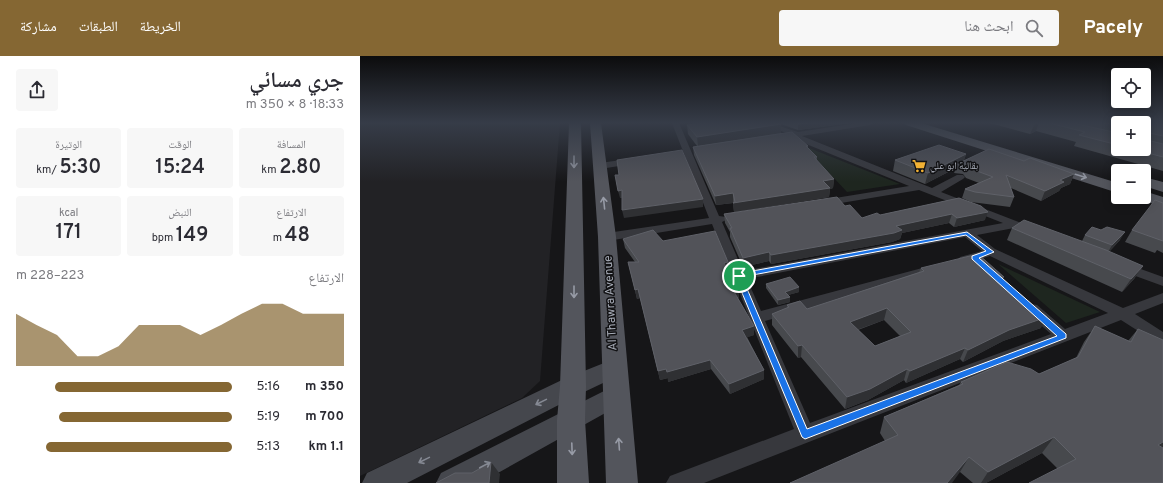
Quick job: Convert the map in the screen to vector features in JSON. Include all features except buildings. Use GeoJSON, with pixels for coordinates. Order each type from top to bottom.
{"type":"FeatureCollection","features":[{"type":"Feature","properties":{"kind":"main road"},"geometry":{"type":"LineString","coordinates":[[573,483],[571,420],[573,386],[575,143]]}},
{"type":"Feature","properties":{"kind":"main road","name":"Al Thawra Avenue"},"geometry":{"type":"LineString","coordinates":[[597,143],[607,237],[622,483]]}},
{"type":"Feature","properties":{"kind":"main road"},"geometry":{"type":"LineString","coordinates":[[974,143],[1111,186]]}},
{"type":"Feature","properties":{"kind":"main road"},"geometry":{"type":"LineString","coordinates":[[1151,183],[1163,187]]}},
{"type":"Feature","properties":{"kind":"main road"},"geometry":{"type":"LineString","coordinates":[[1151,198],[1163,202]]}},
{"type":"Feature","properties":{"kind":"street"},"geometry":{"type":"LineString","coordinates":[[683,143],[805,434]]}},
{"type":"Feature","properties":{"kind":"street"},"geometry":{"type":"LineString","coordinates":[[814,143],[920,187],[1045,236]]}},
{"type":"Feature","properties":{"kind":"street"},"geometry":{"type":"LineString","coordinates":[[600,166],[647,159]]}},
{"type":"Feature","properties":{"kind":"street"},"geometry":{"type":"LineString","coordinates":[[933,192],[960,177]]}},
{"type":"Feature","properties":{"kind":"street"},"geometry":{"type":"LineString","coordinates":[[810,205],[920,187]]}},
{"type":"Feature","properties":{"kind":"street"},"geometry":{"type":"LineString","coordinates":[[607,237],[731,218]]}},
{"type":"Feature","properties":{"kind":"street"},"geometry":{"type":"LineString","coordinates":[[739,276],[1016,224]]}},
{"type":"Feature","properties":{"kind":"street"},"geometry":{"type":"LineString","coordinates":[[967,234],[991,252],[1123,314],[1163,338]]}},
{"type":"Feature","properties":{"kind":"street"},"geometry":{"type":"LineString","coordinates":[[952,264],[991,252]]}},
{"type":"Feature","properties":{"kind":"street"},"geometry":{"type":"LineString","coordinates":[[974,257],[986,268]]}},
{"type":"Feature","properties":{"kind":"street"},"geometry":{"type":"LineString","coordinates":[[1112,262],[1163,282]]}},
{"type":"Feature","properties":{"kind":"street"},"geometry":{"type":"LineString","coordinates":[[756,318],[937,268]]}},
{"type":"Feature","properties":{"kind":"street"},"geometry":{"type":"LineString","coordinates":[[677,483],[1163,298]]}},
{"type":"Feature","properties":{"kind":"street"},"geometry":{"type":"LineString","coordinates":[[1022,300],[1063,336]]}},
{"type":"Feature","properties":{"kind":"street"},"geometry":{"type":"LineString","coordinates":[[377,483],[573,386],[614,368]]}},
{"type":"Feature","properties":{"kind":"street"},"geometry":{"type":"LineString","coordinates":[[451,483],[616,395]]}},
{"type":"Feature","properties":{"kind":"shaded area"},"geometry":{"type":"Polygon","coordinates":[[[360,143],[558,143],[540,381],[522,398],[360,476],[360,143]]]}},
{"type":"Feature","properties":{"kind":"shaded area"},"geometry":{"type":"Polygon","coordinates":[[[804,146],[900,184],[847,192],[804,146]]]}},
{"type":"Feature","properties":{"kind":"shaded area"},"geometry":{"type":"Polygon","coordinates":[[[998,264],[1100,312],[1066,323],[998,264]]]}},
{"type":"Feature","properties":{"kind":"place","name":"بقالية ابو علي"},"geometry":{"type":"Point","coordinates":[919,166]}},
{"type":"Feature","properties":{"kind":"route"},"geometry":{"type":"LineString","coordinates":[[967,234],[991,252],[974,257],[1063,336],[805,434],[739,276],[967,234]]}}]}
